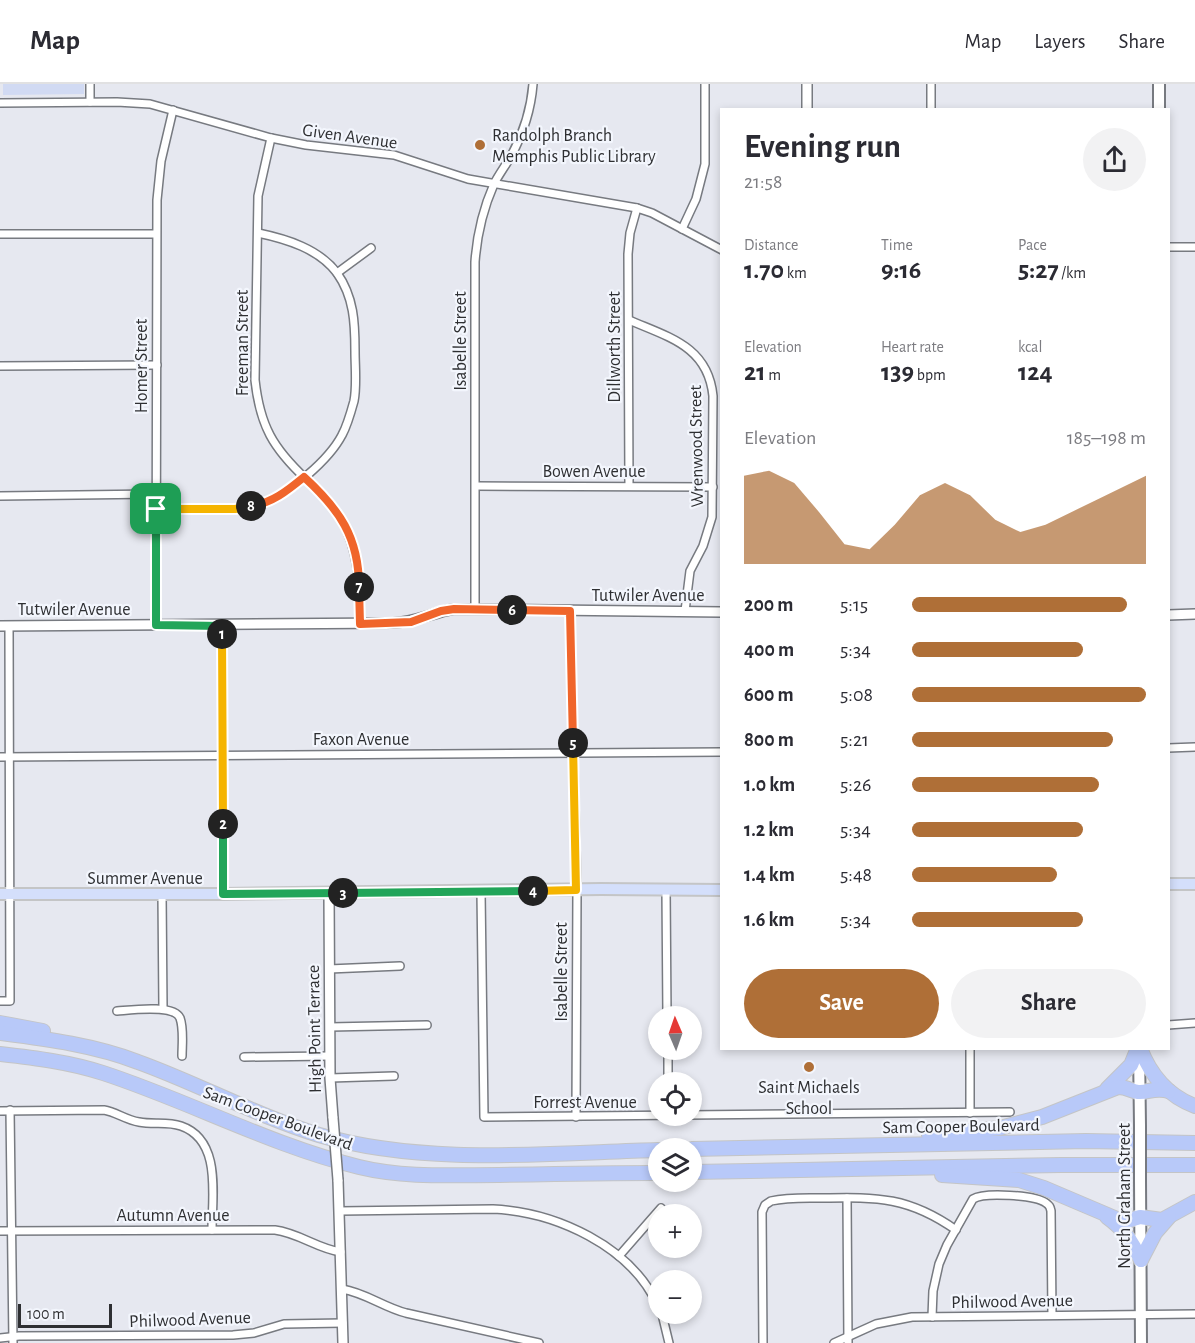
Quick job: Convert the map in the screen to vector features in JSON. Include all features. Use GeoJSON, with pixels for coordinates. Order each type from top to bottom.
{"type":"FeatureCollection","features":[{"type":"Feature","properties":{"kind":"highway"},"geometry":{"type":"LineString","coordinates":[[0,1023],[72,1038],[136,1061]]}},
{"type":"Feature","properties":{"kind":"highway","name":"Sam Cooper Boulevard"},"geometry":{"type":"LineString","coordinates":[[0,1033],[55,1040],[136,1061],[278,1120],[320,1135],[363,1145],[422,1152],[483,1154],[648,1150]]}},
{"type":"Feature","properties":{"kind":"highway"},"geometry":{"type":"LineString","coordinates":[[1102,1093],[1131,1065],[1138,1050]]}},
{"type":"Feature","properties":{"kind":"highway"},"geometry":{"type":"LineString","coordinates":[[1140,1050],[1146,1066],[1156,1079],[1169,1091],[1195,1106]]}},
{"type":"Feature","properties":{"kind":"highway","name":"Sam Cooper Boulevard"},"geometry":{"type":"LineString","coordinates":[[0,1054],[54,1060],[101,1072],[175,1099],[267,1138],[312,1154],[360,1167],[435,1175],[648,1173]]}},
{"type":"Feature","properties":{"kind":"highway"},"geometry":{"type":"LineString","coordinates":[[0,1061],[101,1072]]}},
{"type":"Feature","properties":{"kind":"highway"},"geometry":{"type":"LineString","coordinates":[[702,1149],[953,1134],[1000,1128],[1041,1117],[1118,1087],[1139,1092],[1157,1088],[1169,1091]]}},
{"type":"Feature","properties":{"kind":"highway","name":"Sam Cooper Boulevard"},"geometry":{"type":"LineString","coordinates":[[702,1149],[1086,1141],[1195,1143]]}},
{"type":"Feature","properties":{"kind":"highway"},"geometry":{"type":"LineString","coordinates":[[702,1172],[1061,1164],[1195,1165]]}},
{"type":"Feature","properties":{"kind":"highway"},"geometry":{"type":"LineString","coordinates":[[875,1168],[906,1174],[1019,1180],[1044,1188],[1117,1219],[1130,1220],[1140,1217],[1162,1220],[1195,1202]]}},
{"type":"Feature","properties":{"kind":"highway"},"geometry":{"type":"LineString","coordinates":[[1101,1213],[1119,1226],[1131,1241],[1141,1260]]}},
{"type":"Feature","properties":{"kind":"highway"},"geometry":{"type":"LineString","coordinates":[[1141,1260],[1160,1226],[1172,1214]]}},
{"type":"Feature","properties":{"kind":"main road"},"geometry":{"type":"LineString","coordinates":[[1159,84],[1159,108]]}},
{"type":"Feature","properties":{"kind":"main road"},"geometry":{"type":"LineString","coordinates":[[1170,884],[1195,884]]}},
{"type":"Feature","properties":{"kind":"main road","name":"Summer Avenue"},"geometry":{"type":"LineString","coordinates":[[5,894],[329,894],[720,890]]}},
{"type":"Feature","properties":{"kind":"main road","name":"North Graham Street"},"geometry":{"type":"LineString","coordinates":[[1139,1050],[1141,1343]]}},
{"type":"Feature","properties":{"kind":"street"},"geometry":{"type":"LineString","coordinates":[[90,84],[90,102]]}},
{"type":"Feature","properties":{"kind":"street","name":"Isabelle Street"},"geometry":{"type":"LineString","coordinates":[[475,610],[475,262],[480,222],[495,184],[522,130],[530,106],[533,84]]}},
{"type":"Feature","properties":{"kind":"street"},"geometry":{"type":"LineString","coordinates":[[682,229],[696,199],[705,164],[705,84]]}},
{"type":"Feature","properties":{"kind":"street"},"geometry":{"type":"LineString","coordinates":[[807,84],[807,108]]}},
{"type":"Feature","properties":{"kind":"street"},"geometry":{"type":"LineString","coordinates":[[931,84],[931,108]]}},
{"type":"Feature","properties":{"kind":"street","name":"Given Avenue"},"geometry":{"type":"LineString","coordinates":[[0,103],[134,102],[174,110],[272,138],[306,145],[394,155],[468,179],[637,208],[652,213],[720,249]]}},
{"type":"Feature","properties":{"kind":"street","name":"Homer Street"},"geometry":{"type":"LineString","coordinates":[[156,625],[156,234],[159,176],[174,110]]}},
{"type":"Feature","properties":{"kind":"street","name":"Freeman Street"},"geometry":{"type":"LineString","coordinates":[[272,138],[258,196],[255,380],[258,406],[267,432],[283,455],[327,499],[342,519],[354,548],[359,578],[360,624]]}},
{"type":"Feature","properties":{"kind":"street","name":"Dillworth Street"},"geometry":{"type":"LineString","coordinates":[[630,486],[628,243],[637,208]]}},
{"type":"Feature","properties":{"kind":"street"},"geometry":{"type":"LineString","coordinates":[[156,509],[235,509],[263,504],[285,493],[304,477],[329,453],[342,435],[354,399],[356,321],[350,297],[337,273],[322,258],[281,238],[258,233]]}},
{"type":"Feature","properties":{"kind":"street"},"geometry":{"type":"LineString","coordinates":[[0,234],[156,234]]}},
{"type":"Feature","properties":{"kind":"street"},"geometry":{"type":"LineString","coordinates":[[1170,247],[1195,247]]}},
{"type":"Feature","properties":{"kind":"street"},"geometry":{"type":"LineString","coordinates":[[337,273],[371,248]]}},
{"type":"Feature","properties":{"kind":"street","name":"Wrenwood Street"},"geometry":{"type":"LineString","coordinates":[[629,320],[689,349],[698,356],[708,372],[713,396],[712,517],[703,546],[690,571],[685,611]]}},
{"type":"Feature","properties":{"kind":"street"},"geometry":{"type":"LineString","coordinates":[[0,366],[157,365]]}},
{"type":"Feature","properties":{"kind":"street","name":"Bowen Avenue"},"geometry":{"type":"LineString","coordinates":[[476,486],[713,487]]}},
{"type":"Feature","properties":{"kind":"street"},"geometry":{"type":"LineString","coordinates":[[0,496],[155,494]]}},
{"type":"Feature","properties":{"kind":"street","name":"Tutwiler Avenue"},"geometry":{"type":"LineString","coordinates":[[5,626],[360,624],[411,622],[441,611],[475,610],[720,612]]}},
{"type":"Feature","properties":{"kind":"street","name":"Isabelle Street"},"geometry":{"type":"LineString","coordinates":[[570,611],[576,890],[576,1117]]}},
{"type":"Feature","properties":{"kind":"street"},"geometry":{"type":"LineString","coordinates":[[1170,615],[1195,614]]}},
{"type":"Feature","properties":{"kind":"street"},"geometry":{"type":"LineString","coordinates":[[0,1001],[10,1001],[5,894],[11,757],[5,626]]}},
{"type":"Feature","properties":{"kind":"street"},"geometry":{"type":"LineString","coordinates":[[222,626],[223,894]]}},
{"type":"Feature","properties":{"kind":"street"},"geometry":{"type":"LineString","coordinates":[[1170,748],[1195,747]]}},
{"type":"Feature","properties":{"kind":"street","name":"Faxon Avenue"},"geometry":{"type":"LineString","coordinates":[[0,757],[720,752]]}},
{"type":"Feature","properties":{"kind":"street"},"geometry":{"type":"LineString","coordinates":[[666,889],[667,1006]]}},
{"type":"Feature","properties":{"kind":"street","name":"Forrest Avenue"},"geometry":{"type":"LineString","coordinates":[[482,892],[484,1117],[648,1116]]}},
{"type":"Feature","properties":{"kind":"street"},"geometry":{"type":"LineString","coordinates":[[162,894],[163,1009]]}},
{"type":"Feature","properties":{"kind":"street","name":"High Point Terrace"},"geometry":{"type":"LineString","coordinates":[[329,894],[330,1078],[340,1211],[343,1343]]}},
{"type":"Feature","properties":{"kind":"street"},"geometry":{"type":"LineString","coordinates":[[329,969],[400,966]]}},
{"type":"Feature","properties":{"kind":"street"},"geometry":{"type":"LineString","coordinates":[[117,1011],[163,1009],[173,1011],[179,1016],[182,1056]]}},
{"type":"Feature","properties":{"kind":"street"},"geometry":{"type":"LineString","coordinates":[[1170,1024],[1195,1023]]}},
{"type":"Feature","properties":{"kind":"street"},"geometry":{"type":"LineString","coordinates":[[330,1027],[427,1025]]}},
{"type":"Feature","properties":{"kind":"street"},"geometry":{"type":"LineString","coordinates":[[970,1050],[970,1113]]}},
{"type":"Feature","properties":{"kind":"street"},"geometry":{"type":"LineString","coordinates":[[244,1057],[330,1056]]}},
{"type":"Feature","properties":{"kind":"street"},"geometry":{"type":"LineString","coordinates":[[330,1078],[394,1076]]}},
{"type":"Feature","properties":{"kind":"street"},"geometry":{"type":"LineString","coordinates":[[10,1110],[13,1340]]}},
{"type":"Feature","properties":{"kind":"street"},"geometry":{"type":"LineString","coordinates":[[0,1111],[114,1111],[129,1120],[141,1123],[173,1124],[189,1130],[204,1143],[211,1159],[212,1230]]}},
{"type":"Feature","properties":{"kind":"street","name":"Forrest Avenue"},"geometry":{"type":"LineString","coordinates":[[702,1116],[1010,1112]]}},
{"type":"Feature","properties":{"kind":"street"},"geometry":{"type":"LineString","coordinates":[[932,1317],[936,1271],[975,1197],[1021,1197],[1044,1201],[1049,1205],[1052,1211],[1052,1315]]}},
{"type":"Feature","properties":{"kind":"street"},"geometry":{"type":"LineString","coordinates":[[847,1198],[848,1340]]}},
{"type":"Feature","properties":{"kind":"street"},"geometry":{"type":"LineString","coordinates":[[763,1343],[762,1212],[768,1203],[780,1199],[885,1198],[905,1203],[934,1215],[957,1230]]}},
{"type":"Feature","properties":{"kind":"street"},"geometry":{"type":"LineString","coordinates":[[340,1211],[486,1209],[515,1210],[540,1216],[569,1227],[619,1256],[648,1288]]}},
{"type":"Feature","properties":{"kind":"street"},"geometry":{"type":"LineString","coordinates":[[619,1256],[648,1223]]}},
{"type":"Feature","properties":{"kind":"street","name":"Autumn Avenue"},"geometry":{"type":"LineString","coordinates":[[0,1231],[283,1231],[301,1236],[328,1250],[341,1252]]}},
{"type":"Feature","properties":{"kind":"street"},"geometry":{"type":"LineString","coordinates":[[342,1289],[364,1294],[388,1307],[406,1313],[539,1343]]}},
{"type":"Feature","properties":{"kind":"street","name":"Philwood Avenue"},"geometry":{"type":"LineString","coordinates":[[834,1343],[848,1340],[876,1324],[912,1317],[1195,1314]]}},
{"type":"Feature","properties":{"kind":"street","name":"Philwood Avenue"},"geometry":{"type":"LineString","coordinates":[[0,1338],[13,1340],[240,1335],[255,1333],[284,1323],[343,1323]]}},
{"type":"Feature","properties":{"kind":"street"},"geometry":{"type":"LineString","coordinates":[[664,1324],[669,1343]]}},
{"type":"Feature","properties":{"kind":"shaded area"},"geometry":{"type":"Polygon","coordinates":[[[3,84],[84,84],[84,94],[3,95],[3,84]]]}},
{"type":"Feature","properties":{"kind":"place","name":"Randolph Branch Memphis Public Library"},"geometry":{"type":"Point","coordinates":[480,145]}},
{"type":"Feature","properties":{"kind":"place","name":"Saint Michaels School"},"geometry":{"type":"Point","coordinates":[809,1067]}},
{"type":"Feature","properties":{"kind":"route"},"geometry":{"type":"LineString","coordinates":[[304,477],[327,499],[342,519],[354,548],[359,578],[360,624],[411,622],[441,611],[454,609],[570,611],[576,890],[223,894],[222,626],[156,625],[156,509],[235,509],[263,504],[285,493],[304,477]]}}]}
